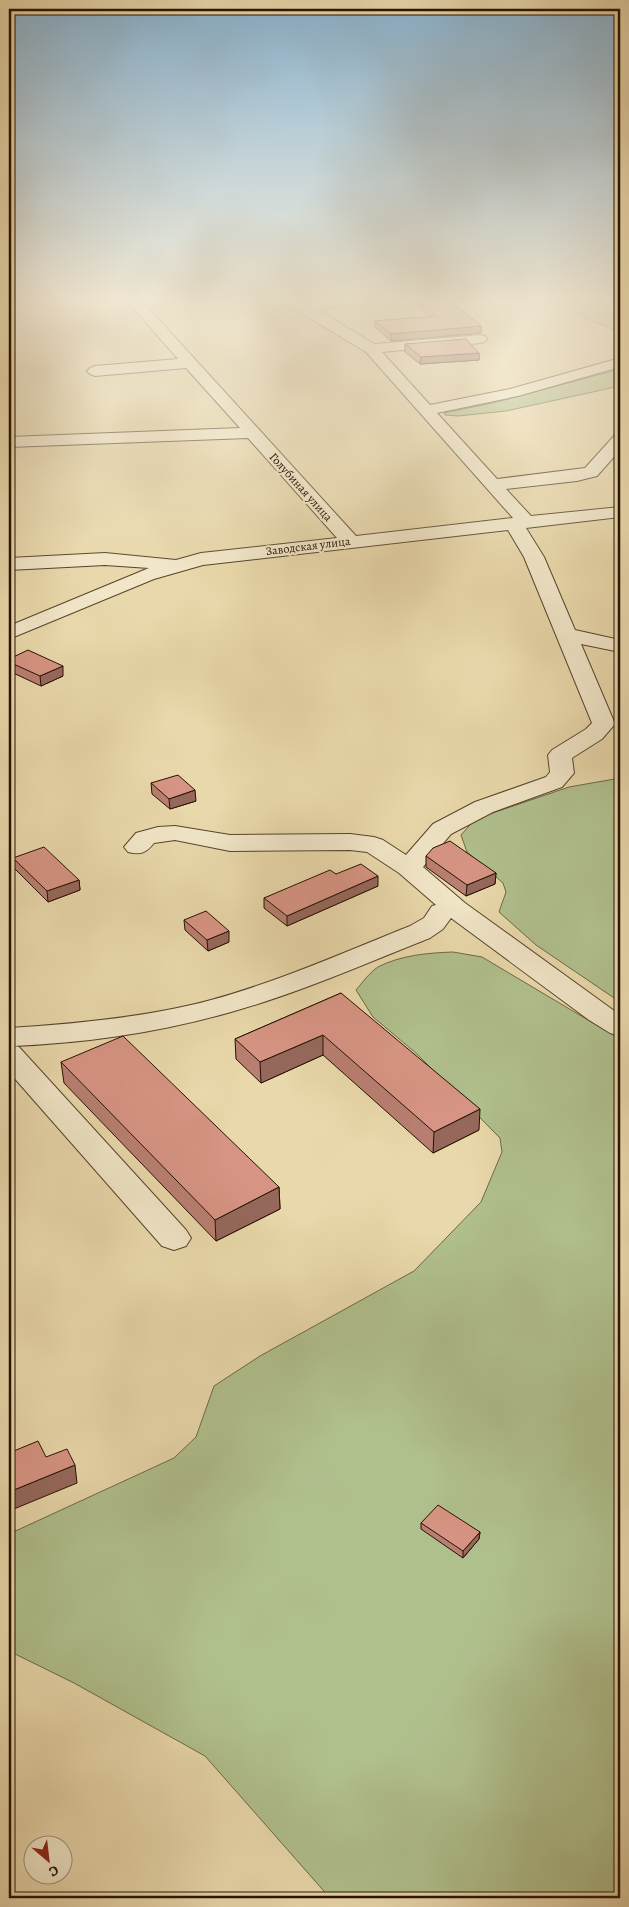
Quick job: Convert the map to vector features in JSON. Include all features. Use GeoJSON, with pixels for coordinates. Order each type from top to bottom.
{"type":"FeatureCollection","features":[{"type":"Feature","properties":{"kind":"street","name":"Голубиная улица"},"geometry":{"type":"LineString","coordinates":[[212,388],[350,541]]}},
{"type":"Feature","properties":{"kind":"street"},"geometry":{"type":"LineString","coordinates":[[407,388],[493,485],[521,523],[604,724],[594,734],[560,755],[562,773],[554,782],[484,807],[442,830],[408,868]]}},
{"type":"Feature","properties":{"kind":"street"},"geometry":{"type":"LineString","coordinates":[[427,410],[505,388]]}},
{"type":"Feature","properties":{"kind":"street"},"geometry":{"type":"LineString","coordinates":[[9,442],[252,433]]}},
{"type":"Feature","properties":{"kind":"street"},"geometry":{"type":"LineString","coordinates":[[493,485],[577,476],[591,472],[620,440]]}},
{"type":"Feature","properties":{"kind":"street","name":"Заводская улица"},"geometry":{"type":"LineString","coordinates":[[9,633],[147,575],[178,565],[226,555],[620,512]]}},
{"type":"Feature","properties":{"kind":"street"},"geometry":{"type":"LineString","coordinates":[[9,564],[105,560],[178,565]]}},
{"type":"Feature","properties":{"kind":"street"},"geometry":{"type":"LineString","coordinates":[[568,635],[620,646]]}},
{"type":"Feature","properties":{"kind":"street"},"geometry":{"type":"LineString","coordinates":[[137,846],[145,838],[158,834],[175,834],[230,843],[350,842],[374,845],[408,868],[456,908],[599,1014],[620,1027]]}},
{"type":"Feature","properties":{"kind":"street"},"geometry":{"type":"LineString","coordinates":[[9,1037],[147,1022],[188,1015],[223,1006],[268,991],[420,932],[434,923],[441,912],[456,908]]}},
{"type":"Feature","properties":{"kind":"street"},"geometry":{"type":"LineString","coordinates":[[9,1054],[174,1238]]}},
{"type":"Feature","properties":{"kind":"green space"},"geometry":{"type":"Polygon","coordinates":[[[549,388],[611,388],[506,411],[458,416],[445,415],[444,413],[497,402],[549,388]]]}},
{"type":"Feature","properties":{"kind":"green space"},"geometry":{"type":"Polygon","coordinates":[[[620,778],[620,1002],[536,945],[499,912],[506,892],[503,883],[467,852],[461,835],[475,819],[569,787],[620,778]]]}},
{"type":"Feature","properties":{"kind":"green space"},"geometry":{"type":"Polygon","coordinates":[[[453,952],[482,957],[620,1039],[620,1898],[330,1898],[205,1756],[74,1683],[9,1651],[9,1534],[174,1458],[196,1437],[214,1386],[260,1356],[414,1271],[481,1202],[502,1152],[500,1138],[417,1054],[373,1017],[356,990],[372,972],[387,963],[415,955],[453,952]]]}},
{"type":"Feature","properties":{"kind":"building"},"geometry":{"type":"Polygon","coordinates":[[[28,650],[63,666],[40,676],[9,662],[9,659],[28,650]]]}},
{"type":"Feature","properties":{"kind":"building"},"geometry":{"type":"Polygon","coordinates":[[[178,775],[195,790],[169,799],[151,783],[178,775]]]}},
{"type":"Feature","properties":{"kind":"building"},"geometry":{"type":"Polygon","coordinates":[[[450,841],[496,873],[467,885],[426,856],[433,848],[450,841]]]}},
{"type":"Feature","properties":{"kind":"building"},"geometry":{"type":"Polygon","coordinates":[[[44,847],[79,880],[47,891],[13,858],[44,847]]]}},
{"type":"Feature","properties":{"kind":"building"},"geometry":{"type":"Polygon","coordinates":[[[361,864],[378,876],[287,916],[264,898],[330,870],[336,874],[361,864]]]}},
{"type":"Feature","properties":{"kind":"building"},"geometry":{"type":"Polygon","coordinates":[[[206,911],[229,931],[207,940],[184,920],[206,911]]]}},
{"type":"Feature","properties":{"kind":"building"},"geometry":{"type":"Polygon","coordinates":[[[341,993],[480,1109],[434,1132],[323,1035],[260,1062],[235,1039],[341,993]]]}},
{"type":"Feature","properties":{"kind":"building"},"geometry":{"type":"Polygon","coordinates":[[[123,1036],[279,1187],[215,1220],[61,1062],[123,1036]]]}},
{"type":"Feature","properties":{"kind":"building"},"geometry":{"type":"Polygon","coordinates":[[[38,1441],[46,1457],[67,1449],[75,1465],[9,1492],[9,1453],[38,1441]]]}},
{"type":"Feature","properties":{"kind":"building"},"geometry":{"type":"Polygon","coordinates":[[[438,1505],[480,1532],[463,1551],[421,1523],[438,1505]]]}}]}
